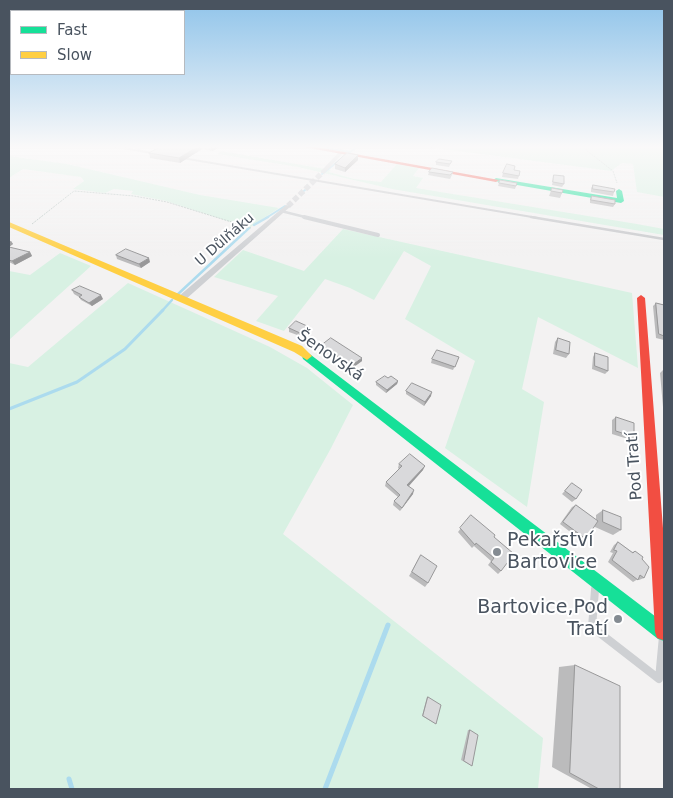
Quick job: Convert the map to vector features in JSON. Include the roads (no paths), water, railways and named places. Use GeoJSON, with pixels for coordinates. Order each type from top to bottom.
{"type":"FeatureCollection","features":[{"type":"Feature","properties":{"kind":"street"},"geometry":{"type":"LineString","coordinates":[[518,183],[621,201],[619,191]]}},
{"type":"Feature","properties":{"kind":"street","name":"U Důlňáku"},"geometry":{"type":"LineString","coordinates":[[182,298],[288,206]]}},
{"type":"Feature","properties":{"kind":"street","name":"Šenovská"},"geometry":{"type":"LineString","coordinates":[[9,224],[298,349],[664,633]]}},
{"type":"Feature","properties":{"kind":"street","name":"Pod Tratí"},"geometry":{"type":"LineString","coordinates":[[641,298],[664,633]]}},
{"type":"Feature","properties":{"kind":"lane"},"geometry":{"type":"LineString","coordinates":[[281,211],[378,235]]}},
{"type":"Feature","properties":{"kind":"lane"},"geometry":{"type":"LineString","coordinates":[[595,578],[592,627],[658,679],[664,633]]}},
{"type":"Feature","properties":{"kind":"waterway"},"geometry":{"type":"LineString","coordinates":[[300,194],[305,190]]}},
{"type":"Feature","properties":{"kind":"waterway"},"geometry":{"type":"LineString","coordinates":[[266,218],[285,206]]}},
{"type":"Feature","properties":{"kind":"waterway"},"geometry":{"type":"LineString","coordinates":[[254,225],[268,217]]}},
{"type":"Feature","properties":{"kind":"waterway"},"geometry":{"type":"LineString","coordinates":[[177,295],[249,228]]}},
{"type":"Feature","properties":{"kind":"waterway"},"geometry":{"type":"LineString","coordinates":[[162,311],[172,300]]}},
{"type":"Feature","properties":{"kind":"waterway"},"geometry":{"type":"LineString","coordinates":[[9,409],[77,382],[125,349],[163,310]]}},
{"type":"Feature","properties":{"kind":"waterway"},"geometry":{"type":"LineString","coordinates":[[325,789],[388,625]]}},
{"type":"Feature","properties":{"kind":"waterway"},"geometry":{"type":"LineString","coordinates":[[69,779],[72,789]]}},
{"type":"Feature","properties":{"kind":"tunnel"},"geometry":{"type":"LineString","coordinates":[[288,206],[311,183]]}},
{"type":"Feature","properties":{"kind":"railway"},"geometry":{"type":"LineString","coordinates":[[332,183],[538,218]]}},
{"type":"Feature","properties":{"kind":"railway"},"geometry":{"type":"LineString","coordinates":[[531,217],[664,239]]}},
{"type":"Feature","properties":{"kind":"place","name":"Pekařství Bartovice"},"geometry":{"type":"Point","coordinates":[497,552]}},
{"type":"Feature","properties":{"kind":"place","name":"Bartovice,Pod Tratí"},"geometry":{"type":"Point","coordinates":[618,619]}}]}
